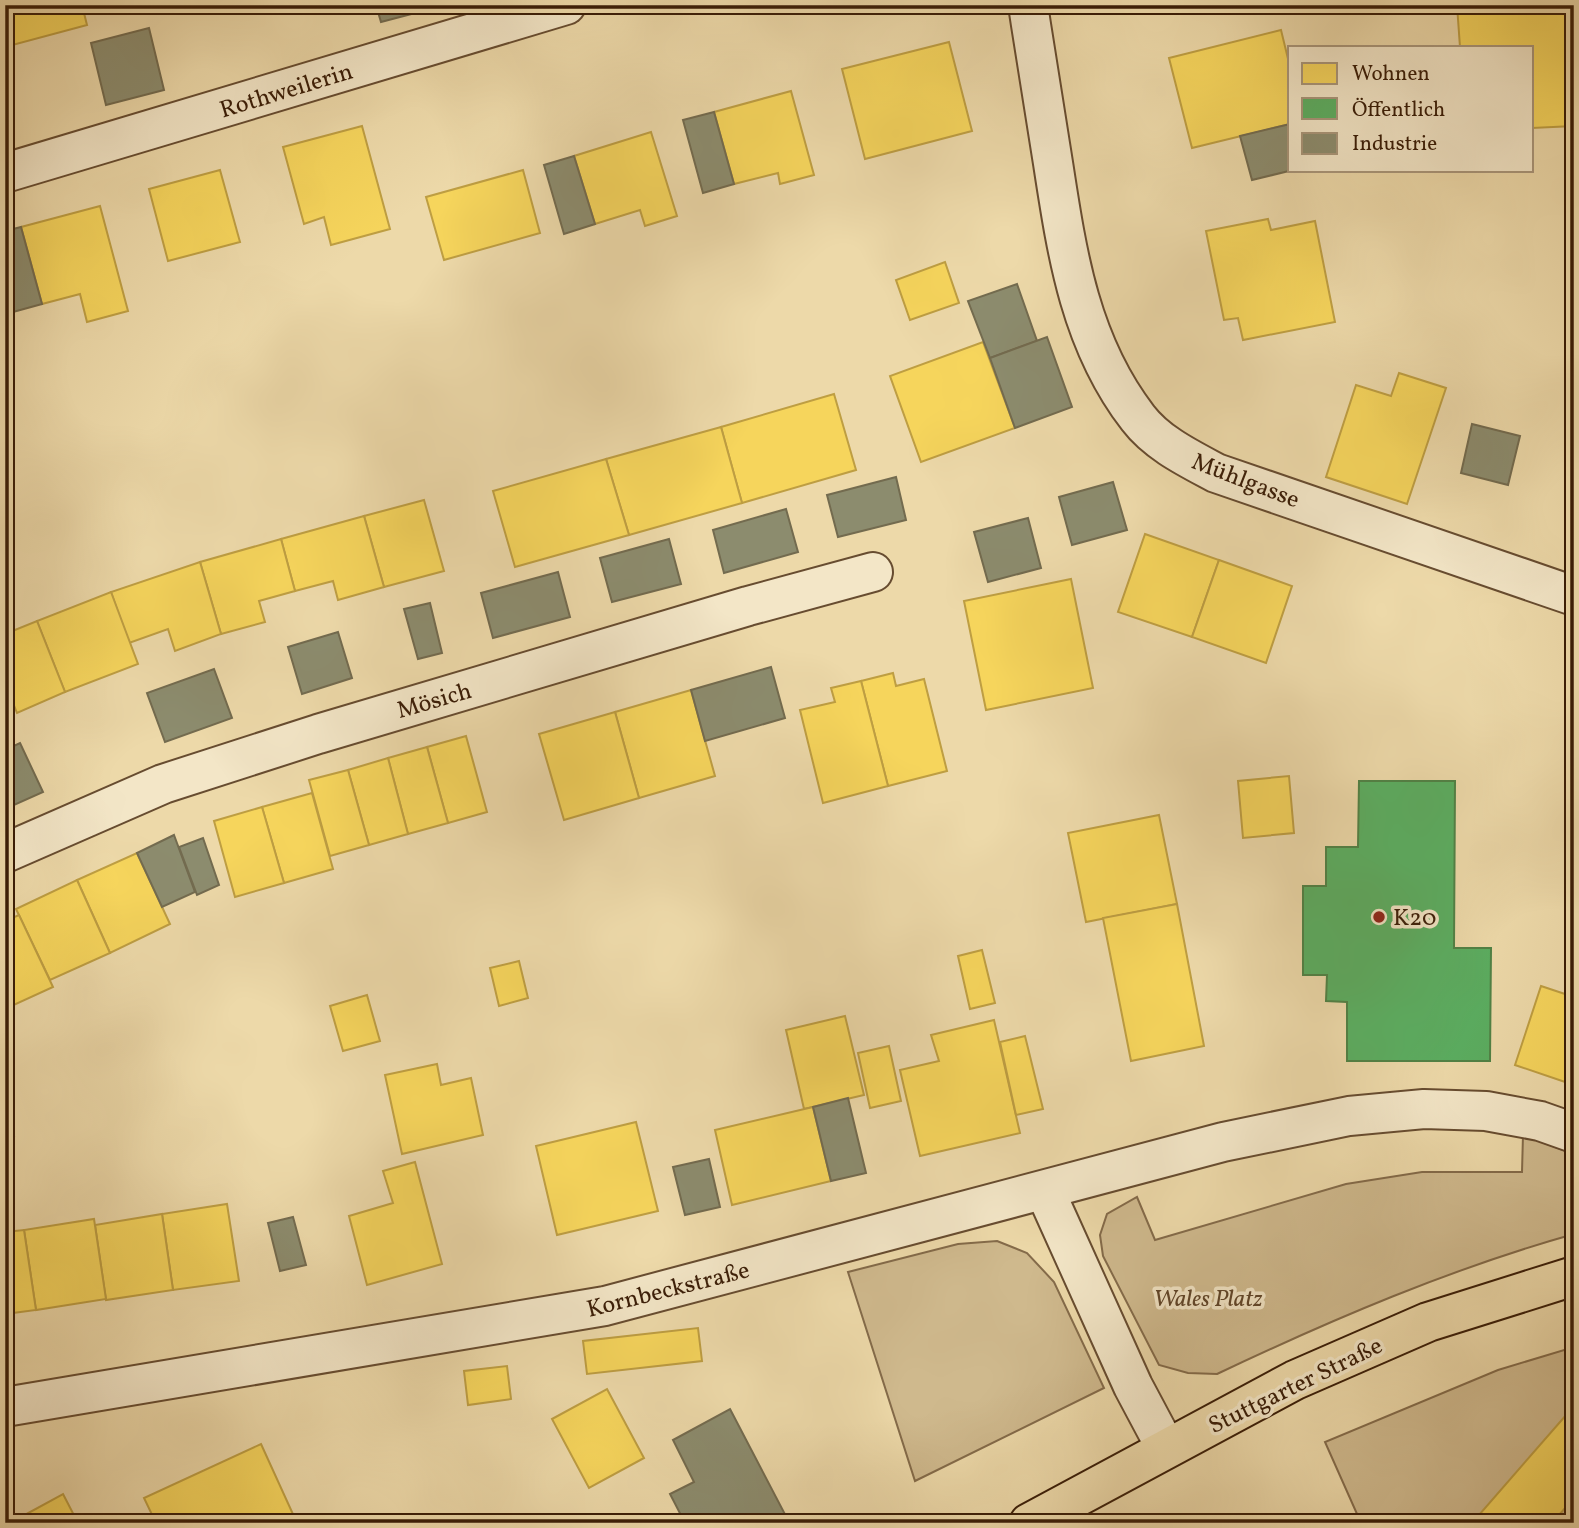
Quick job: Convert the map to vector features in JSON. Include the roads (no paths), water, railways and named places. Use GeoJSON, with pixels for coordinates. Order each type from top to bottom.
{"type":"FeatureCollection","features":[{"type":"Feature","properties":{"kind":"main road","name":"Stuttgarter Straße"},"geometry":{"type":"LineString","coordinates":[[1029,1523],[1294,1380],[1429,1322],[1574,1276]]}},
{"type":"Feature","properties":{"kind":"street","name":"Rothweilerin"},"geometry":{"type":"LineString","coordinates":[[5,173],[566,5]]}},
{"type":"Feature","properties":{"kind":"street","name":"Mühlgasse"},"geometry":{"type":"LineString","coordinates":[[1028,5],[1065,242],[1083,316],[1104,364],[1139,420],[1177,453],[1216,473],[1574,596]]}},
{"type":"Feature","properties":{"kind":"street","name":"Mösich"},"geometry":{"type":"LineString","coordinates":[[5,853],[176,779],[734,610],[873,572]]}},
{"type":"Feature","properties":{"kind":"street"},"geometry":{"type":"LineString","coordinates":[[1166,1448],[1133,1386],[1045,1191],[1223,1142],[1349,1116],[1424,1109],[1486,1111],[1557,1127]]}},
{"type":"Feature","properties":{"kind":"street","name":"Kornbeckstraße"},"geometry":{"type":"LineString","coordinates":[[5,1407],[605,1306],[1045,1191]]}},
{"type":"Feature","properties":{"kind":"place","name":"K20"},"geometry":{"type":"Point","coordinates":[1379,917]}},
{"type":"Feature","properties":{"kind":"park label","name":"Wales Platz"},"geometry":{"type":"Point","coordinates":[1208,1298]}}]}
